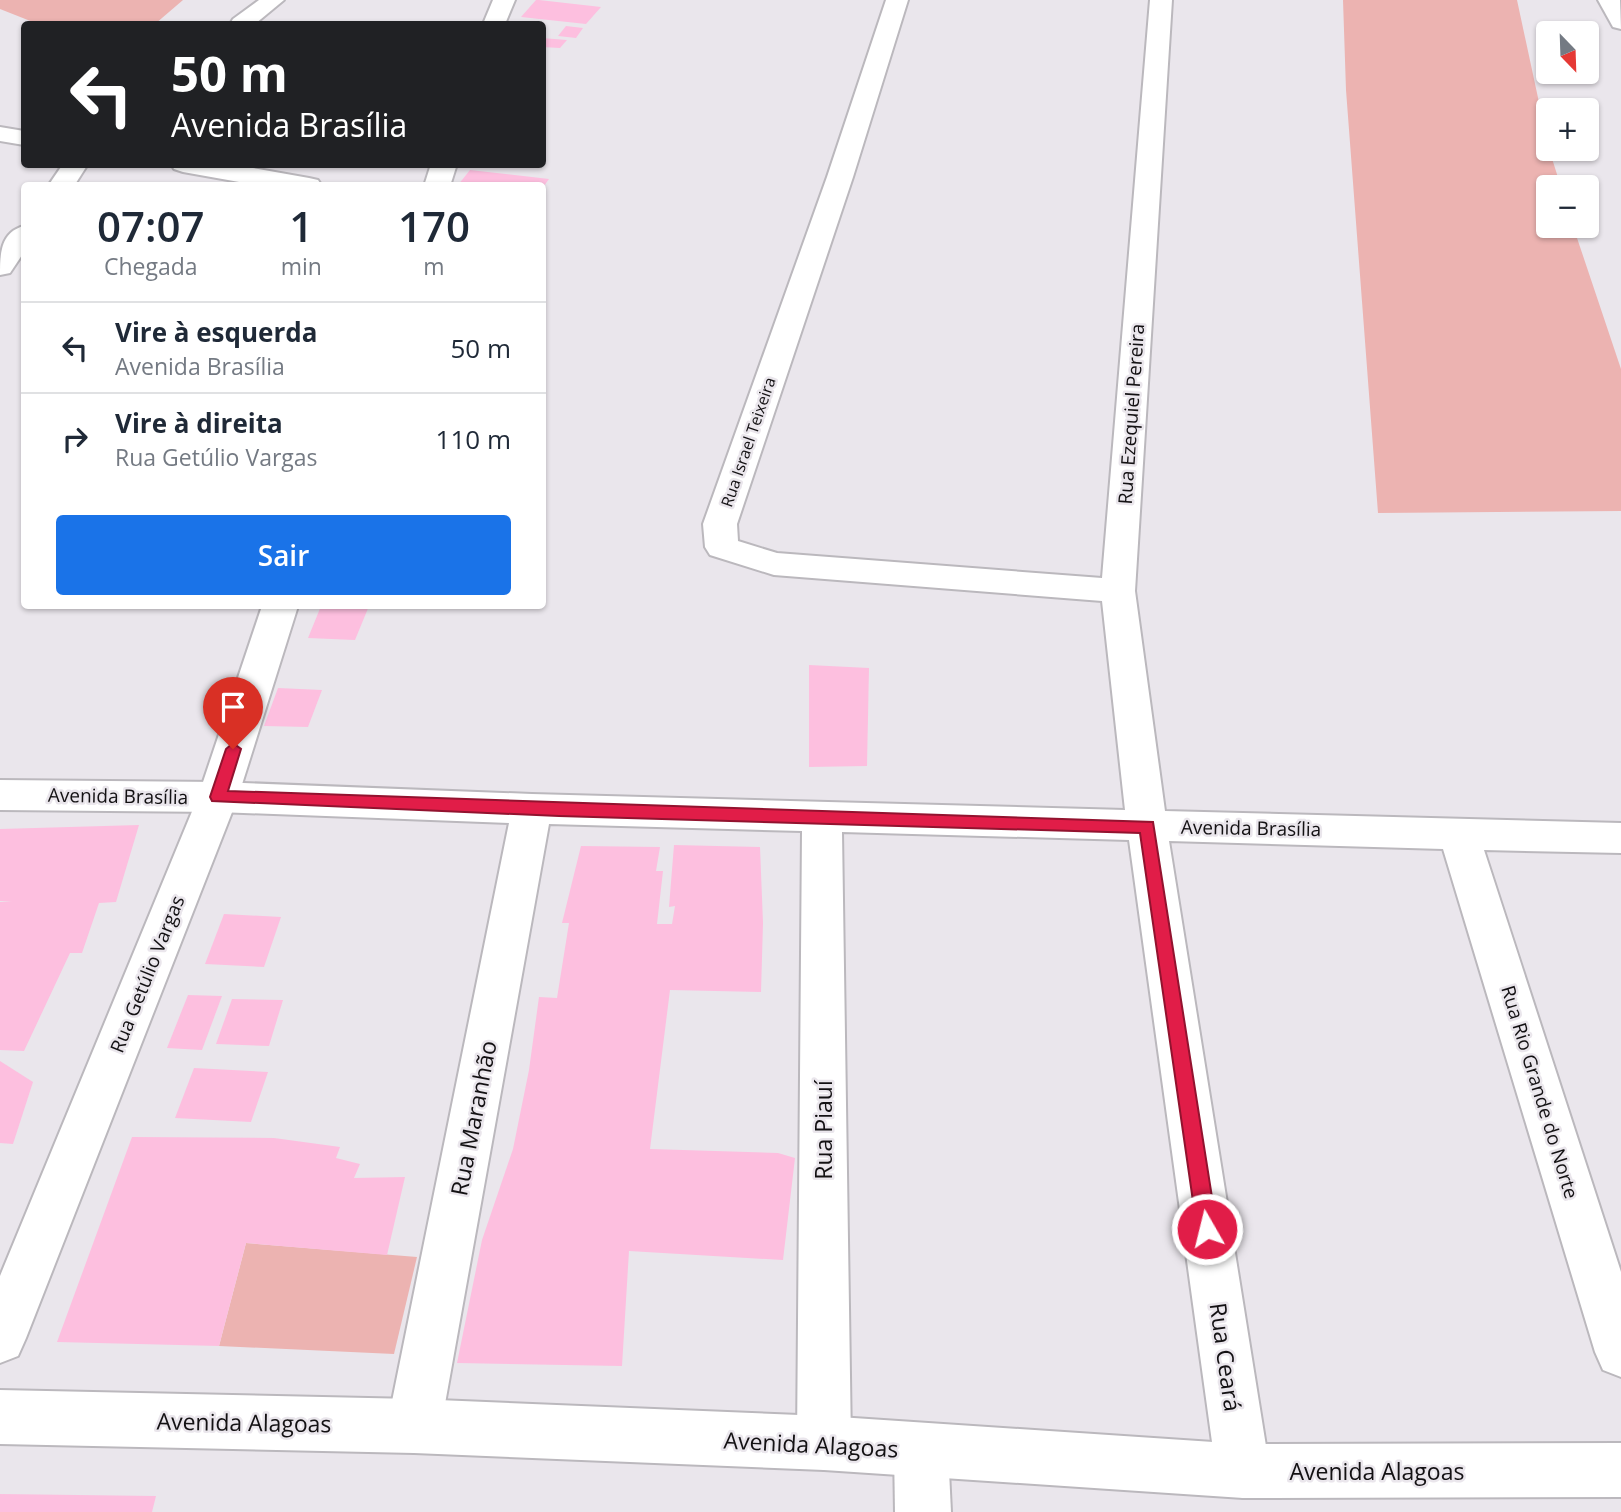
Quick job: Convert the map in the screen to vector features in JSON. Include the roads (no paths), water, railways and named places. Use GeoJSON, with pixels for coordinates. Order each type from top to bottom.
{"type":"FeatureCollection","features":[{"type":"Feature","properties":{"kind":"street"},"geometry":{"type":"LineString","coordinates":[[245,21],[273,0]]}},
{"type":"Feature","properties":{"kind":"street"},"geometry":{"type":"LineString","coordinates":[[495,21],[504,0]]}},
{"type":"Feature","properties":{"kind":"street","name":"Rua Israel Teixeira"},"geometry":{"type":"LineString","coordinates":[[897,0],[840,177],[720,524],[722,547],[774,564],[1118,591]]}},
{"type":"Feature","properties":{"kind":"street","name":"Rua Ezequiel Pereira"},"geometry":{"type":"LineString","coordinates":[[1147,827],[1118,591],[1161,0]]}},
{"type":"Feature","properties":{"kind":"street"},"geometry":{"type":"LineString","coordinates":[[1609,0],[1621,23]]}},
{"type":"Feature","properties":{"kind":"street"},"geometry":{"type":"LineString","coordinates":[[0,134],[21,138]]}},
{"type":"Feature","properties":{"kind":"street"},"geometry":{"type":"LineString","coordinates":[[206,168],[286,182]]}},
{"type":"Feature","properties":{"kind":"street"},"geometry":{"type":"LineString","coordinates":[[0,267],[21,238]]}},
{"type":"Feature","properties":{"kind":"street","name":"Rua Getúlio Vargas"},"geometry":{"type":"LineString","coordinates":[[0,1338],[218,797],[279,609]]}},
{"type":"Feature","properties":{"kind":"street","name":"Avenida Brasília"},"geometry":{"type":"LineString","coordinates":[[0,795],[218,797],[821,818],[1621,838]]}},
{"type":"Feature","properties":{"kind":"street","name":"Rua Maranhão"},"geometry":{"type":"LineString","coordinates":[[414,1426],[532,809]]}},
{"type":"Feature","properties":{"kind":"street","name":"Rua Piauí"},"geometry":{"type":"LineString","coordinates":[[821,818],[824,1443]]}},
{"type":"Feature","properties":{"kind":"street","name":"Rua Ceará"},"geometry":{"type":"LineString","coordinates":[[1147,827],[1242,1471]]}},
{"type":"Feature","properties":{"kind":"street","name":"Rua Rio Grande do Norte"},"geometry":{"type":"LineString","coordinates":[[1458,832],[1621,1352]]}},
{"type":"Feature","properties":{"kind":"street","name":"Avenida Alagoas"},"geometry":{"type":"LineString","coordinates":[[0,1417],[414,1426],[824,1443],[1242,1471],[1621,1470]]}},
{"type":"Feature","properties":{"kind":"street"},"geometry":{"type":"LineString","coordinates":[[921,1450],[923,1512]]}}]}
